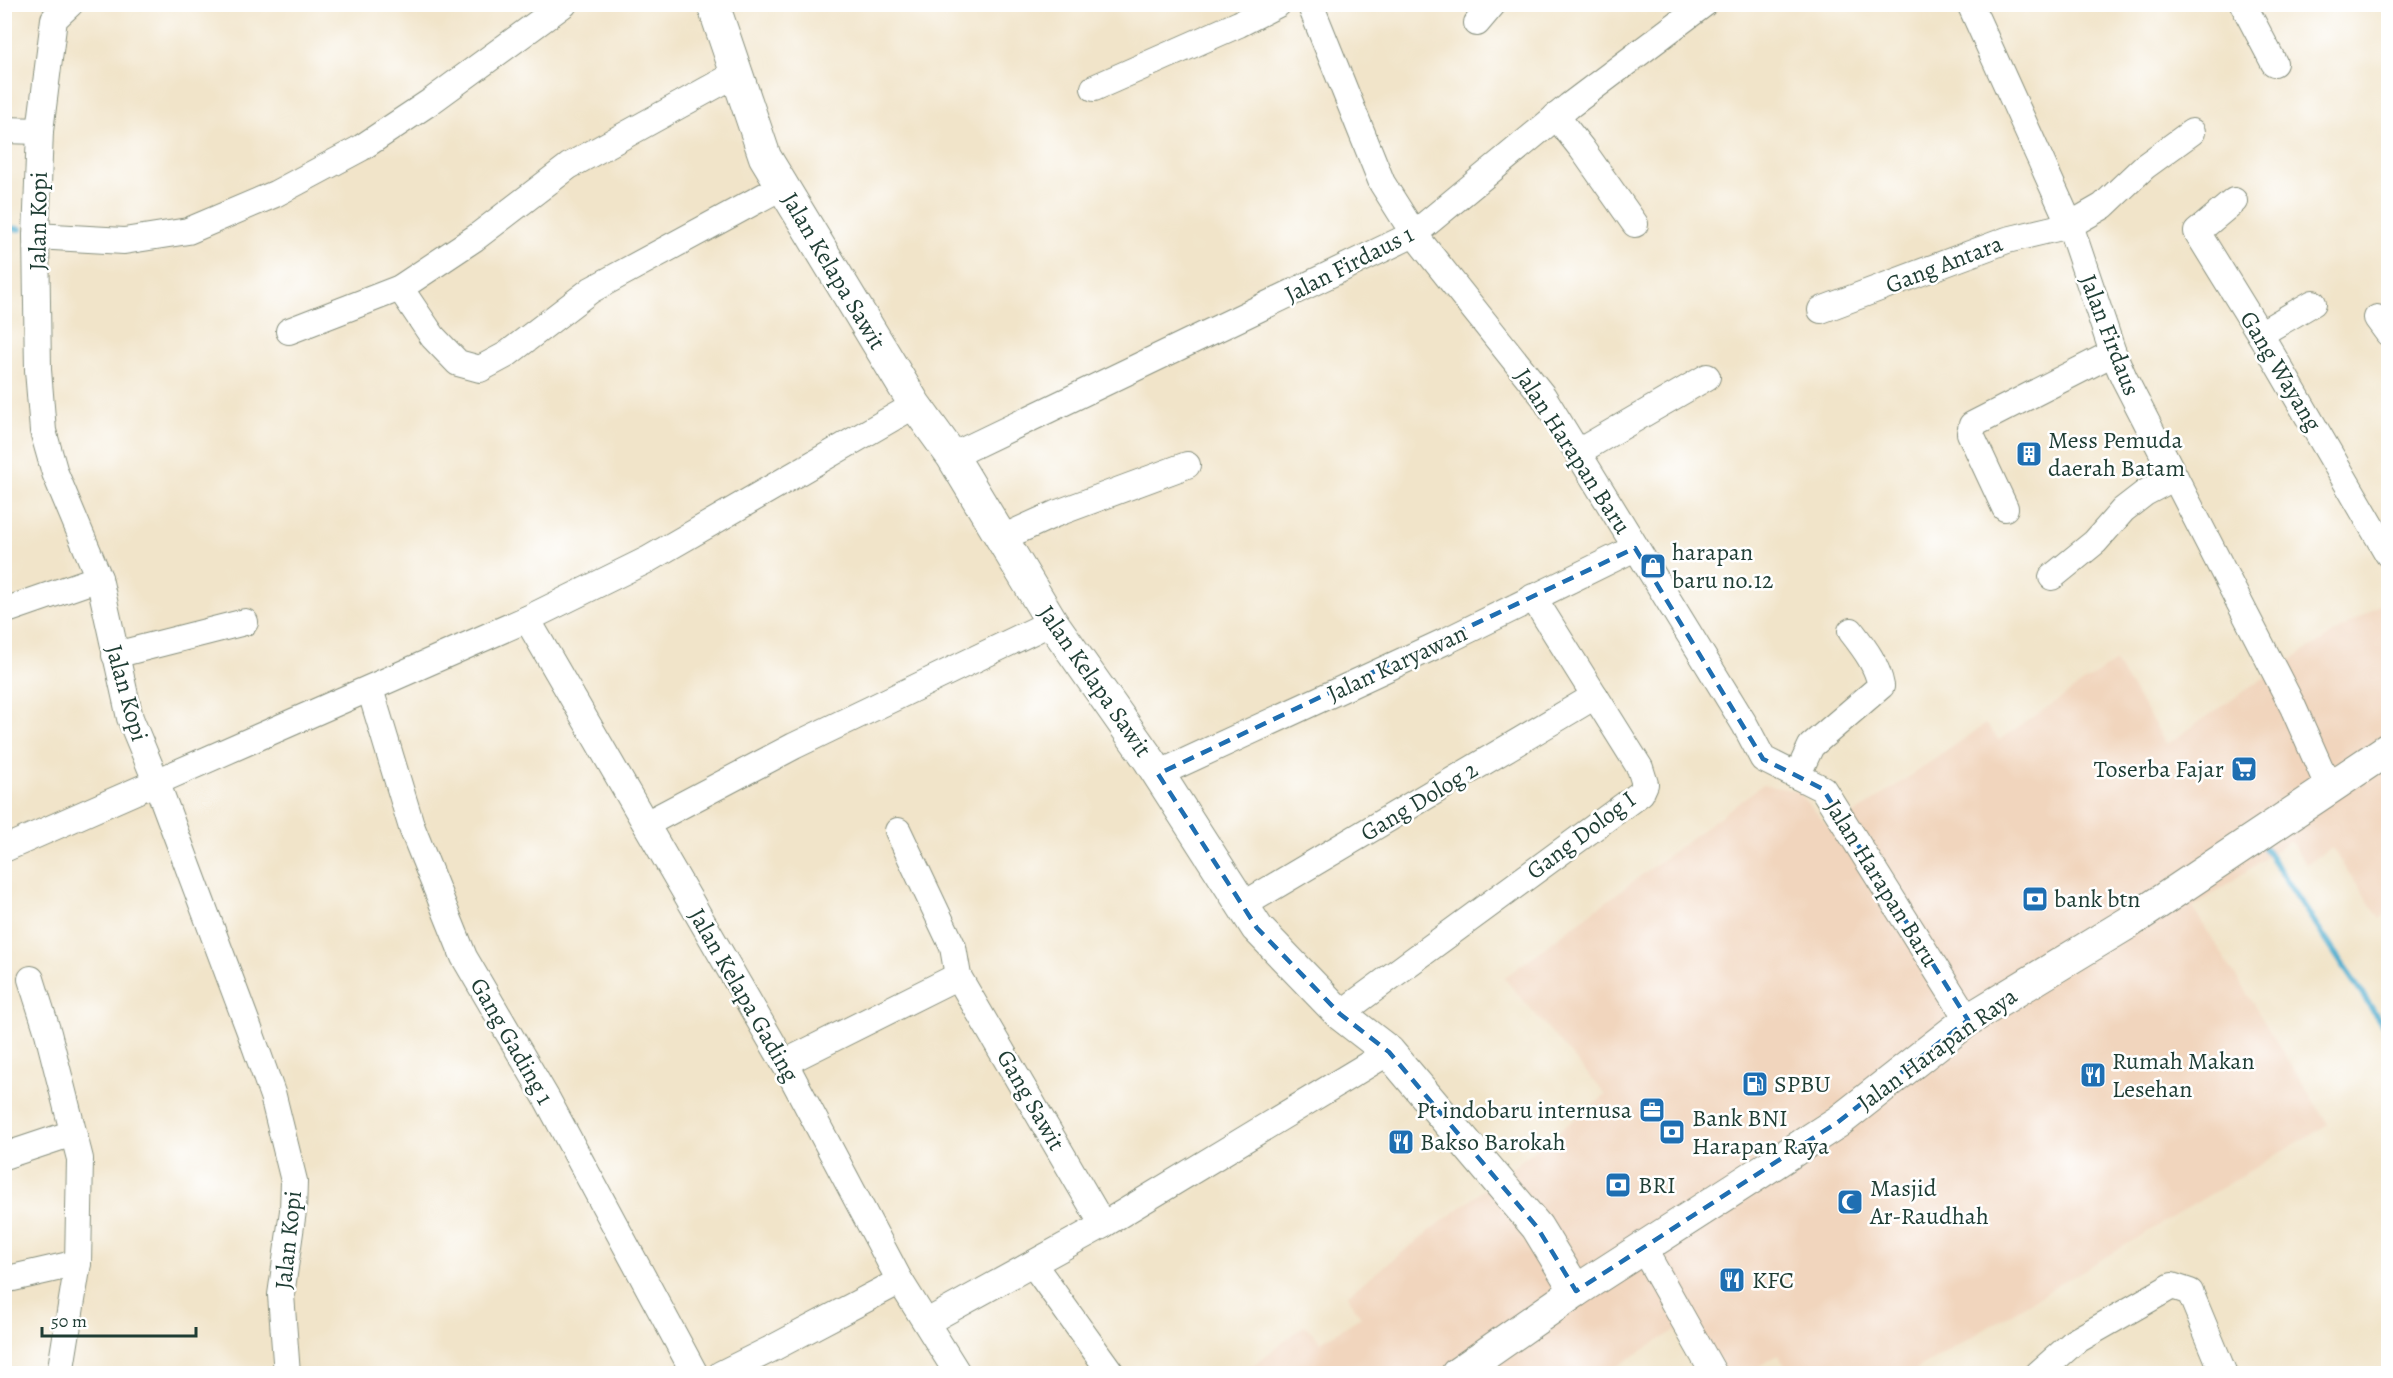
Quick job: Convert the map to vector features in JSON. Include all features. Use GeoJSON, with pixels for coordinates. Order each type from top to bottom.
{"type":"FeatureCollection","features":[{"type":"Feature","properties":{"kind":"main road","name":"Jalan Kelapa Sawit"},"geometry":{"type":"LineString","coordinates":[[713,4],[765,157],[915,405],[952,456],[1052,622],[1158,774],[1257,928],[1340,1014],[1389,1052],[1537,1227],[1576,1291]]}},
{"type":"Feature","properties":{"kind":"main road","name":"Jalan Harapan Raya"},"geometry":{"type":"LineString","coordinates":[[1457,1374],[1576,1291],[1838,1122],[1968,1020],[2128,922],[2388,749]]}},
{"type":"Feature","properties":{"kind":"street","name":"Jalan Kopi"},"geometry":{"type":"LineString","coordinates":[[70,4],[54,20],[40,131],[36,236],[38,370],[43,431],[55,473],[99,578],[130,718],[156,781],[273,1096],[294,1181],[293,1211],[281,1295],[287,1374]]}},
{"type":"Feature","properties":{"kind":"street"},"geometry":{"type":"LineString","coordinates":[[36,236],[124,242],[188,231],[275,194],[361,148],[430,102],[564,4]]}},
{"type":"Feature","properties":{"kind":"street"},"geometry":{"type":"LineString","coordinates":[[1094,88],[1218,34],[1278,4]]}},
{"type":"Feature","properties":{"kind":"street","name":"Jalan Harapan Baru"},"geometry":{"type":"LineString","coordinates":[[1310,4],[1382,183],[1414,234],[1543,396],[1745,724],[1763,759],[1822,789],[1968,1020]]}},
{"type":"Feature","properties":{"kind":"street","name":"Jalan Firdaus 1"},"geometry":{"type":"LineString","coordinates":[[952,456],[1414,234],[1556,116],[1704,4]]}},
{"type":"Feature","properties":{"kind":"street","name":"Jalan Firdaus"},"geometry":{"type":"LineString","coordinates":[[1970,4],[2070,225],[2113,353],[2293,707],[2329,788]]}},
{"type":"Feature","properties":{"kind":"street"},"geometry":{"type":"LineString","coordinates":[[2243,4],[2274,63]]}},
{"type":"Feature","properties":{"kind":"street"},"geometry":{"type":"LineString","coordinates":[[289,331],[400,288],[475,238],[570,166],[736,74]]}},
{"type":"Feature","properties":{"kind":"street"},"geometry":{"type":"LineString","coordinates":[[1556,116],[1635,224]]}},
{"type":"Feature","properties":{"kind":"street"},"geometry":{"type":"LineString","coordinates":[[4,130],[40,131]]}},
{"type":"Feature","properties":{"kind":"street","name":"Gang Antara"},"geometry":{"type":"LineString","coordinates":[[1821,310],[2007,240],[2070,225],[2103,206],[2144,167],[2192,132]]}},
{"type":"Feature","properties":{"kind":"street"},"geometry":{"type":"LineString","coordinates":[[400,288],[433,337],[458,363],[480,369],[506,355],[591,290],[783,186]]}},
{"type":"Feature","properties":{"kind":"street","name":"Gang Wayang"},"geometry":{"type":"LineString","coordinates":[[2234,201],[2197,232],[2260,334],[2388,554]]}},
{"type":"Feature","properties":{"kind":"street"},"geometry":{"type":"LineString","coordinates":[[2260,334],[2313,303]]}},
{"type":"Feature","properties":{"kind":"street"},"geometry":{"type":"LineString","coordinates":[[2005,508],[1970,433],[1972,425],[2113,353]]}},
{"type":"Feature","properties":{"kind":"street"},"geometry":{"type":"LineString","coordinates":[[1578,452],[1707,377]]}},
{"type":"Feature","properties":{"kind":"street"},"geometry":{"type":"LineString","coordinates":[[4,849],[527,619],[647,560],[915,405]]}},
{"type":"Feature","properties":{"kind":"street"},"geometry":{"type":"LineString","coordinates":[[1002,538],[1065,510],[1187,465]]}},
{"type":"Feature","properties":{"kind":"street"},"geometry":{"type":"LineString","coordinates":[[2052,577],[2095,542],[2123,510],[2145,493],[2175,477]]}},
{"type":"Feature","properties":{"kind":"street","name":"Jalan Karyawan"},"geometry":{"type":"LineString","coordinates":[[1158,774],[1437,645],[1635,548]]}},
{"type":"Feature","properties":{"kind":"street"},"geometry":{"type":"LineString","coordinates":[[4,611],[99,578]]}},
{"type":"Feature","properties":{"kind":"street","name":"Gang Dolog I"},"geometry":{"type":"LineString","coordinates":[[1340,1014],[1641,794],[1645,784],[1640,768],[1533,597]]}},
{"type":"Feature","properties":{"kind":"street","name":"Jalan Kelapa Gading"},"geometry":{"type":"LineString","coordinates":[[527,619],[784,1063],[900,1281],[958,1374]]}},
{"type":"Feature","properties":{"kind":"street"},"geometry":{"type":"LineString","coordinates":[[115,655],[245,622]]}},
{"type":"Feature","properties":{"kind":"street"},"geometry":{"type":"LineString","coordinates":[[646,824],[794,746],[1052,622]]}},
{"type":"Feature","properties":{"kind":"street"},"geometry":{"type":"LineString","coordinates":[[1797,777],[1811,746],[1881,686],[1879,673],[1851,631]]}},
{"type":"Feature","properties":{"kind":"street","name":"Gang Gading 1"},"geometry":{"type":"LineString","coordinates":[[370,689],[412,828],[464,957],[547,1099],[695,1374]]}},
{"type":"Feature","properties":{"kind":"street","name":"Gang Dolog 2"},"geometry":{"type":"LineString","coordinates":[[1243,905],[1595,696]]}},
{"type":"Feature","properties":{"kind":"street","name":"Gang Sawit"},"geometry":{"type":"LineString","coordinates":[[898,831],[953,948],[958,976],[1103,1225]]}},
{"type":"Feature","properties":{"kind":"street"},"geometry":{"type":"LineString","coordinates":[[784,1063],[958,976]]}},
{"type":"Feature","properties":{"kind":"street"},"geometry":{"type":"LineString","coordinates":[[30,979],[48,1033],[80,1159],[78,1263],[60,1374]]}},
{"type":"Feature","properties":{"kind":"street"},"geometry":{"type":"LineString","coordinates":[[927,1322],[1103,1225],[1389,1052]]}},
{"type":"Feature","properties":{"kind":"street"},"geometry":{"type":"LineString","coordinates":[[4,1156],[73,1133]]}},
{"type":"Feature","properties":{"kind":"street"},"geometry":{"type":"LineString","coordinates":[[1643,1248],[1714,1374]]}},
{"type":"Feature","properties":{"kind":"street"},"geometry":{"type":"LineString","coordinates":[[4,1280],[78,1263]]}},
{"type":"Feature","properties":{"kind":"street"},"geometry":{"type":"LineString","coordinates":[[1033,1264],[1112,1374]]}},
{"type":"Feature","properties":{"kind":"street"},"geometry":{"type":"LineString","coordinates":[[721,1374],[900,1281]]}},
{"type":"Feature","properties":{"kind":"street"},"geometry":{"type":"LineString","coordinates":[[2038,1374],[2074,1342],[2172,1286],[2190,1292],[2224,1374]]}},
{"type":"Feature","properties":{"kind":"highlighted area"},"geometry":{"type":"Polygon","coordinates":[[[1635,548],[1763,759],[1823,789],[1968,1020],[1838,1122],[1576,1291],[1537,1227],[1389,1052],[1340,1014],[1257,928],[1158,774],[1635,548]]]}},
{"type":"Feature","properties":{"kind":"shaded area"},"geometry":{"type":"Polygon","coordinates":[[[2388,600],[2388,913],[2380,919],[2332,848],[2306,864],[2290,841],[2193,908],[2328,1124],[1916,1370],[1917,1373],[1790,1373],[1778,1355],[1747,1373],[1705,1373],[1676,1330],[1614,1368],[1617,1373],[1242,1374],[1305,1325],[1321,1342],[1361,1317],[1347,1295],[1606,1095],[1504,978],[1762,785],[1798,791],[1831,830],[1986,724],[1999,740],[2115,662],[2167,744],[2286,663],[2388,600]]]}},
{"type":"Feature","properties":{"kind":"waterway"},"geometry":{"type":"LineString","coordinates":[[4,228],[20,229]]}},
{"type":"Feature","properties":{"kind":"waterway"},"geometry":{"type":"LineString","coordinates":[[2265,848],[2388,1033]]}},
{"type":"Feature","properties":{"kind":"place","name":"Mess Pemuda daerah Batam"},"geometry":{"type":"Point","coordinates":[2029,454]}},
{"type":"Feature","properties":{"kind":"place","name":"harapan baru no.12"},"geometry":{"type":"Point","coordinates":[1653,566]}},
{"type":"Feature","properties":{"kind":"place","name":"Toserba Fajar"},"geometry":{"type":"Point","coordinates":[2244,769]}},
{"type":"Feature","properties":{"kind":"place","name":"bank btn"},"geometry":{"type":"Point","coordinates":[2035,899]}},
{"type":"Feature","properties":{"kind":"place","name":"Rumah Makan Lesehan"},"geometry":{"type":"Point","coordinates":[2093,1075]}},
{"type":"Feature","properties":{"kind":"place","name":"SPBU"},"geometry":{"type":"Point","coordinates":[1755,1084]}},
{"type":"Feature","properties":{"kind":"place","name":"Pt indobaru internusa"},"geometry":{"type":"Point","coordinates":[1652,1110]}},
{"type":"Feature","properties":{"kind":"place","name":"Bank BNI Harapan Raya"},"geometry":{"type":"Point","coordinates":[1672,1132]}},
{"type":"Feature","properties":{"kind":"place","name":"Bakso Barokah"},"geometry":{"type":"Point","coordinates":[1401,1142]}},
{"type":"Feature","properties":{"kind":"place","name":"BRI"},"geometry":{"type":"Point","coordinates":[1618,1185]}},
{"type":"Feature","properties":{"kind":"place","name":"Masjid Ar-Raudhah"},"geometry":{"type":"Point","coordinates":[1850,1202]}},
{"type":"Feature","properties":{"kind":"place","name":"KFC"},"geometry":{"type":"Point","coordinates":[1732,1280]}}]}
